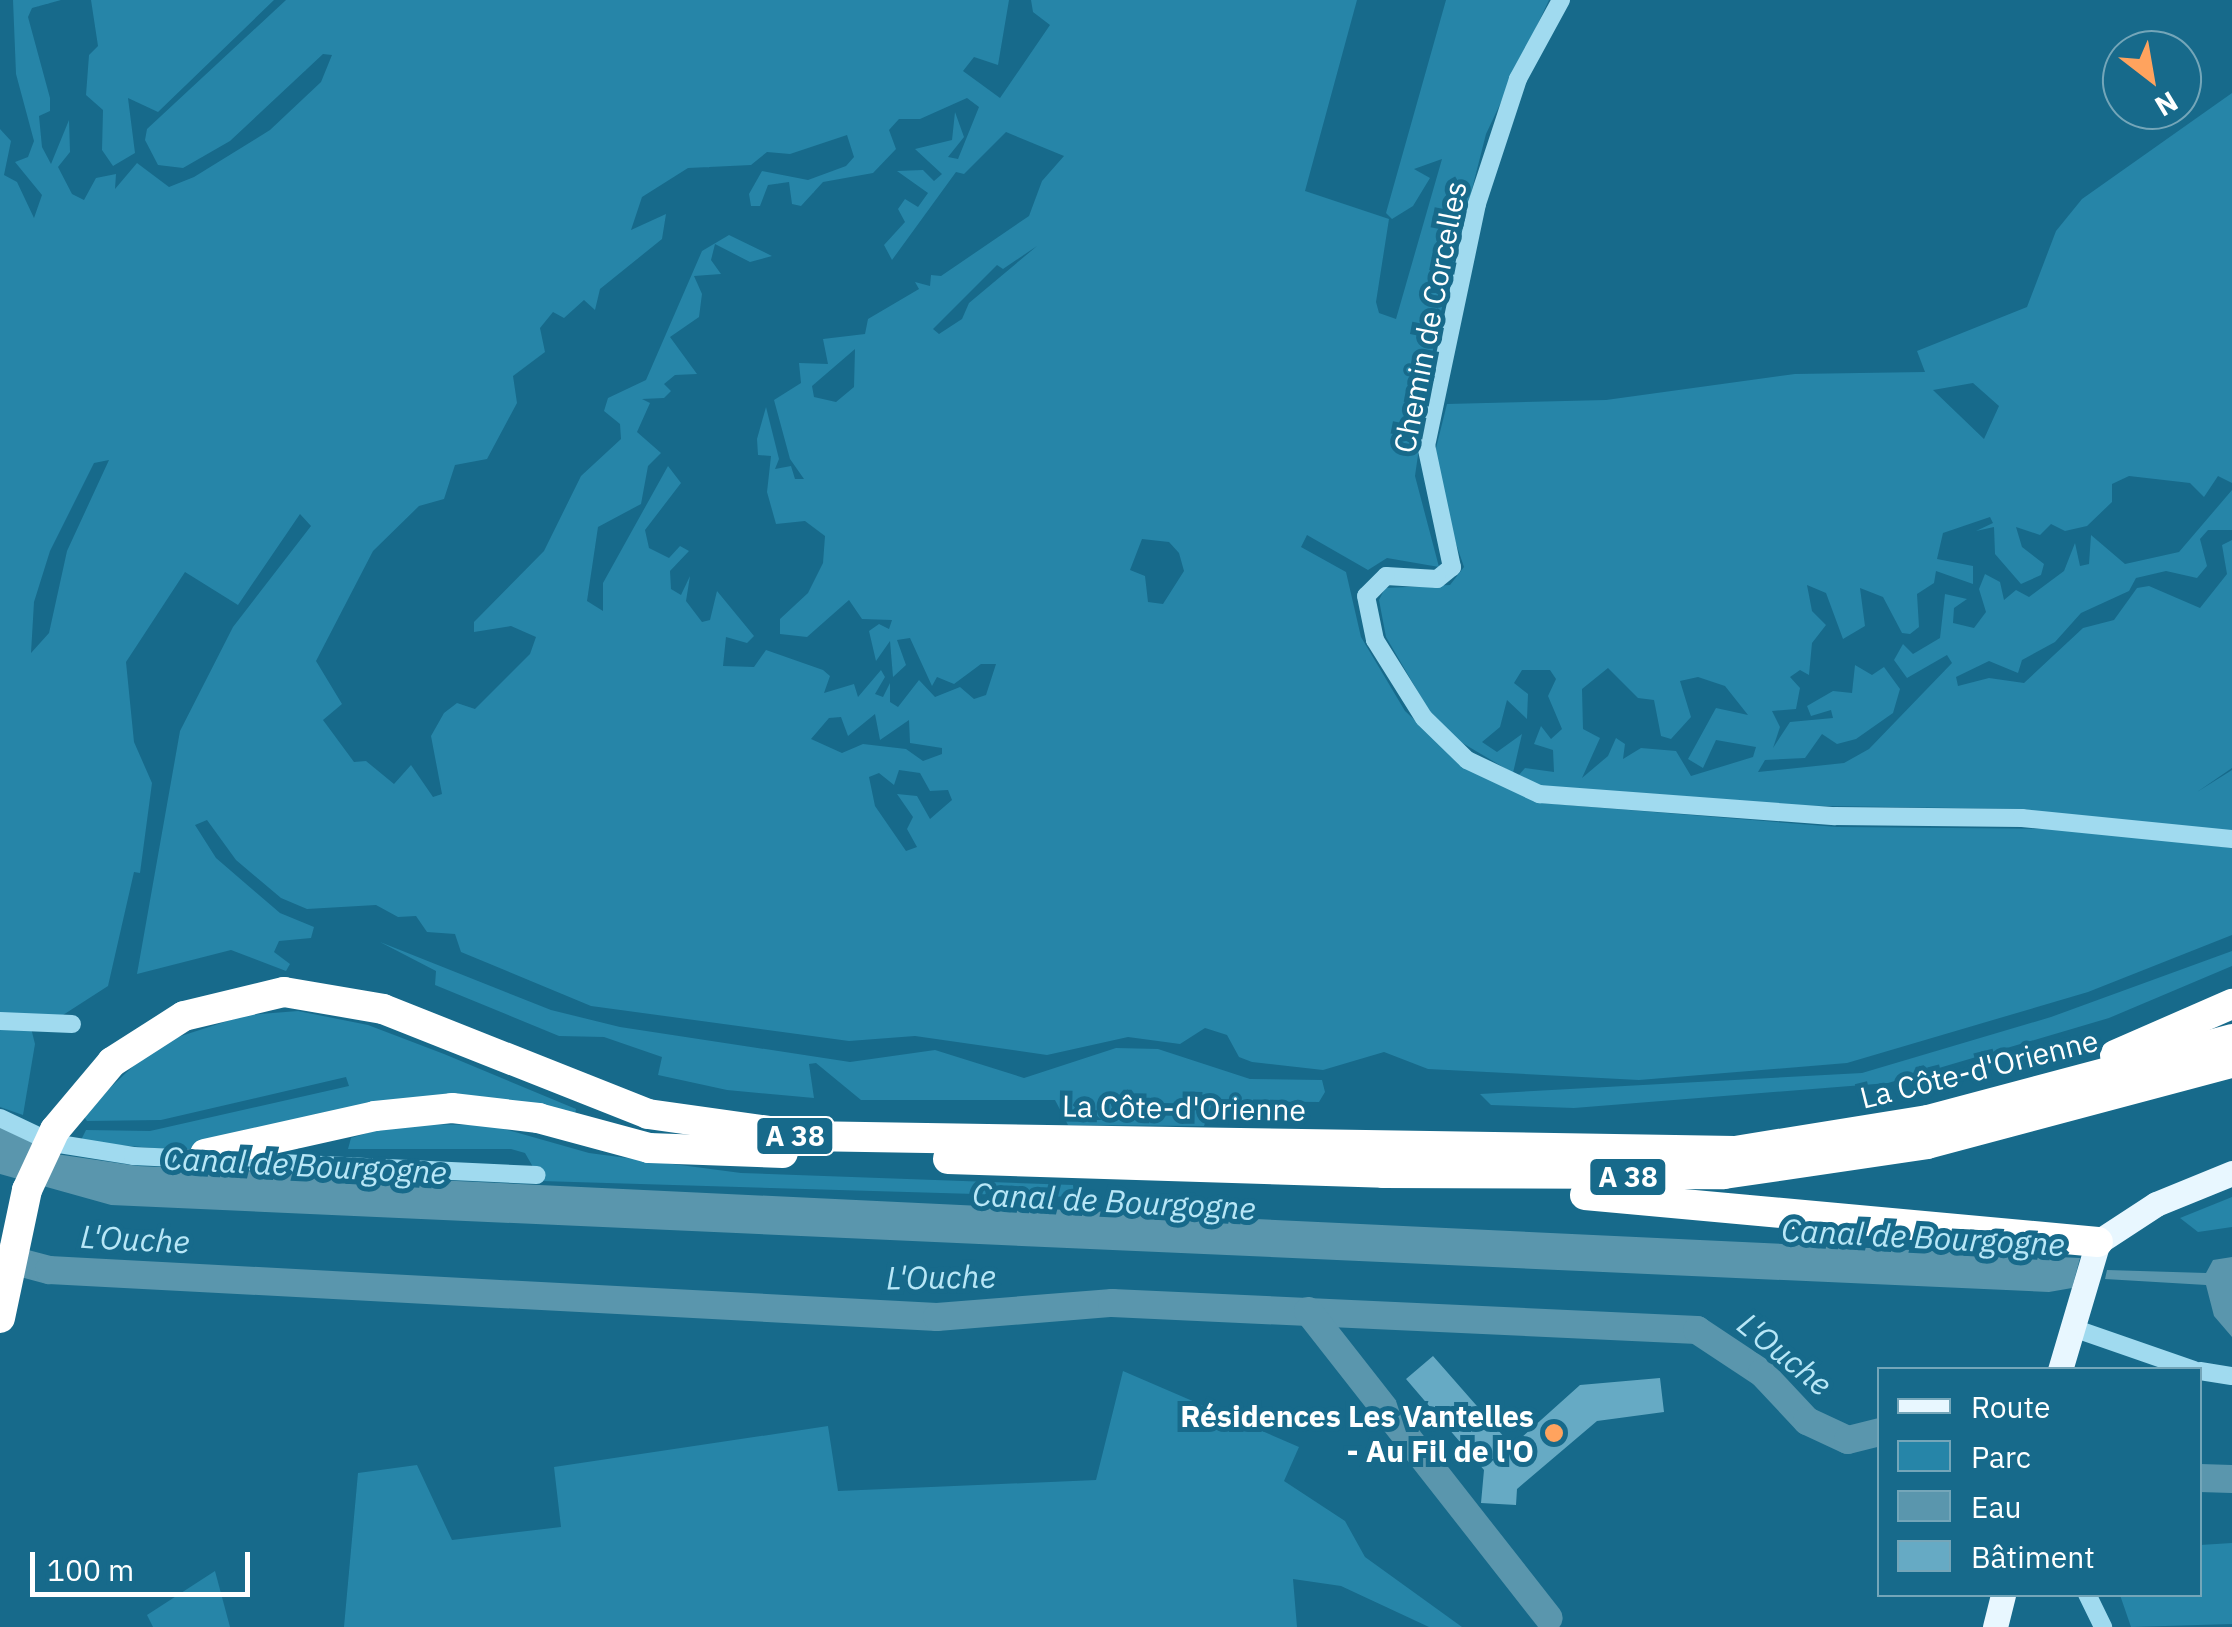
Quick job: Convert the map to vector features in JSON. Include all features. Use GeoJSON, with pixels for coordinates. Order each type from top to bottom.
{"type":"FeatureCollection","features":[{"type":"Feature","properties":{"kind":"highway","name":"La Côte-d'Orienne"},"geometry":{"type":"LineString","coordinates":[[0,1320],[26,1190],[55,1130],[100,1073],[154,1035],[214,1004],[320,994],[397,1013],[648,1114],[804,1136],[1687,1154],[1858,1135],[2232,1040]]}},
{"type":"Feature","properties":{"kind":"highway"},"geometry":{"type":"LineString","coordinates":[[1991,1104],[2232,1004]]}},
{"type":"Feature","properties":{"kind":"highway","name":"La Côte-d'Orienne"},"geometry":{"type":"LineString","coordinates":[[154,1035],[237,1010],[335,1010],[651,1129],[722,1144],[846,1153],[1384,1174],[1606,1178],[1786,1169],[1927,1144],[2232,1063]]}},
{"type":"Feature","properties":{"kind":"highway"},"geometry":{"type":"LineString","coordinates":[[205,1154],[375,1116],[452,1108],[538,1118],[649,1148],[846,1153]]}},
{"type":"Feature","properties":{"kind":"highway"},"geometry":{"type":"LineString","coordinates":[[1384,1174],[2096,1249]]}},
{"type":"Feature","properties":{"kind":"main road"},"geometry":{"type":"LineString","coordinates":[[2061,1367],[2096,1249],[2156,1204],[2232,1174]]}},
{"type":"Feature","properties":{"kind":"main road"},"geometry":{"type":"LineString","coordinates":[[1995,1627],[2002,1597]]}},
{"type":"Feature","properties":{"kind":"street","name":"Chemin de Corcelles"},"geometry":{"type":"LineString","coordinates":[[1561,0],[1518,79],[1478,204],[1426,445],[1452,567],[1437,579],[1386,576],[1370,584],[1365,612],[1375,640],[1424,718],[1467,760],[1539,794],[1835,816],[2022,818],[2232,838]]}},
{"type":"Feature","properties":{"kind":"street"},"geometry":{"type":"LineString","coordinates":[[0,1021],[72,1024]]}},
{"type":"Feature","properties":{"kind":"street"},"geometry":{"type":"LineString","coordinates":[[0,1118],[84,1150],[537,1175]]}},
{"type":"Feature","properties":{"kind":"street"},"geometry":{"type":"LineString","coordinates":[[2073,1328],[2188,1367]]}},
{"type":"Feature","properties":{"kind":"street"},"geometry":{"type":"LineString","coordinates":[[2202,1371],[2232,1376]]}},
{"type":"Feature","properties":{"kind":"street"},"geometry":{"type":"LineString","coordinates":[[2089,1597],[2103,1627]]}},
{"type":"Feature","properties":{"kind":"green space"},"geometry":{"type":"Polygon","coordinates":[[[13,0],[61,0],[32,8],[28,17],[50,98],[50,111],[39,116],[42,147],[51,164],[69,120],[70,152],[58,167],[72,194],[84,200],[96,178],[116,174],[115,189],[137,163],[169,187],[194,177],[270,130],[321,82],[332,55],[323,54],[230,141],[183,168],[158,165],[145,140],[147,129],[286,0],[1009,0],[998,65],[974,57],[963,71],[1000,98],[1050,25],[1033,12],[1031,0],[1357,0],[1305,191],[1389,219],[1376,302],[1379,313],[1396,319],[1442,159],[1414,169],[1430,178],[1413,206],[1392,219],[1386,213],[1446,0],[1549,0],[1486,134],[1435,335],[1415,476],[1439,567],[1387,558],[1368,570],[1307,535],[1301,547],[1346,572],[1361,637],[1405,711],[1464,766],[1542,803],[1837,827],[2060,829],[2232,848],[2232,935],[2088,992],[1847,1063],[1639,1080],[1428,1069],[1384,1052],[1323,1070],[1252,1062],[1239,1057],[1227,1035],[1205,1028],[1180,1044],[1128,1037],[1047,1055],[915,1036],[849,1041],[591,1006],[461,952],[455,934],[427,932],[416,916],[398,917],[376,905],[307,909],[281,898],[236,860],[207,820],[195,825],[216,858],[280,913],[314,927],[311,938],[279,941],[274,952],[290,964],[286,971],[231,950],[137,974],[180,731],[233,627],[311,526],[300,514],[238,605],[185,572],[126,662],[134,742],[152,783],[140,873],[134,872],[108,986],[63,1015],[0,1016],[0,129],[11,141],[4,175],[17,182],[34,218],[42,195],[15,162],[28,157],[34,141],[16,74],[13,0]],[[967,98],[920,119],[899,119],[889,130],[896,149],[873,173],[823,182],[801,206],[792,204],[789,182],[768,185],[760,206],[751,206],[749,194],[762,171],[808,180],[846,166],[854,157],[847,135],[790,154],[767,152],[751,165],[688,168],[642,197],[631,230],[666,214],[662,239],[600,289],[595,310],[584,300],[564,318],[553,312],[540,328],[545,352],[513,376],[517,403],[487,459],[455,465],[444,499],[419,506],[373,551],[316,661],[342,704],[323,720],[354,762],[366,761],[394,784],[411,765],[433,797],[442,794],[431,736],[444,713],[457,703],[475,709],[530,654],[536,637],[511,626],[474,632],[474,622],[544,551],[581,476],[621,439],[620,424],[604,411],[608,398],[646,380],[702,251],[729,235],[772,256],[750,262],[715,244],[711,260],[721,274],[694,276],[702,294],[699,317],[670,337],[697,374],[675,375],[664,384],[671,391],[664,398],[642,399],[650,403],[637,432],[661,453],[648,466],[641,504],[598,527],[587,601],[603,611],[603,583],[668,466],[681,483],[645,530],[649,548],[669,558],[680,546],[689,551],[670,571],[671,589],[681,595],[690,576],[686,601],[702,622],[710,620],[717,591],[754,636],[747,643],[726,637],[723,666],[754,667],[766,650],[823,670],[830,676],[824,693],[854,684],[858,697],[881,670],[885,677],[875,694],[883,697],[890,683],[890,702],[898,707],[919,680],[935,697],[960,687],[974,699],[986,695],[996,664],[981,664],[954,684],[937,677],[932,686],[910,638],[897,640],[906,665],[893,677],[890,641],[876,661],[869,631],[879,624],[889,629],[892,620],[862,619],[849,600],[807,637],[780,634],[780,619],[808,593],[823,563],[825,536],[805,521],[776,524],[767,492],[771,456],[758,455],[757,439],[766,407],[779,459],[775,469],[791,466],[795,479],[804,479],[790,459],[774,400],[801,383],[799,363],[828,364],[823,339],[865,334],[868,319],[919,289],[915,282],[930,286],[931,275],[941,276],[1029,216],[1042,181],[1064,156],[1006,132],[964,174],[956,172],[892,260],[884,245],[905,222],[898,209],[905,199],[918,207],[928,193],[897,171],[923,170],[934,181],[942,174],[915,149],[952,140],[955,112],[964,137],[948,157],[958,159],[979,107],[967,98]],[[1037,246],[1003,269],[997,265],[933,329],[939,334],[962,319],[969,303],[1037,246]],[[855,349],[812,386],[814,397],[836,402],[854,387],[855,349]],[[109,460],[94,463],[50,551],[34,602],[31,653],[49,633],[67,551],[109,460]],[[1142,539],[1130,570],[1145,576],[1148,602],[1163,604],[1184,571],[1179,553],[1169,542],[1142,539]],[[875,714],[848,736],[841,717],[829,718],[811,739],[842,753],[863,744],[906,749],[923,761],[942,754],[942,748],[910,743],[909,720],[880,740],[875,714]],[[899,770],[894,785],[879,773],[869,777],[875,806],[906,851],[917,847],[907,829],[913,817],[897,794],[917,796],[930,819],[952,800],[948,790],[930,791],[920,773],[899,770]]]}},
{"type":"Feature","properties":{"kind":"green space"},"geometry":{"type":"Polygon","coordinates":[[[91,0],[274,0],[158,112],[128,98],[135,153],[113,166],[102,150],[103,110],[86,95],[89,55],[98,46],[91,0]]]}},
{"type":"Feature","properties":{"kind":"green space"},"geometry":{"type":"Polygon","coordinates":[[[2232,93],[2232,483],[2218,476],[2204,497],[2190,483],[2129,476],[2112,484],[2112,502],[2087,526],[2065,531],[2051,524],[2040,535],[2016,527],[2022,547],[2044,564],[2041,575],[2021,584],[1995,554],[1994,527],[1976,531],[1993,523],[1990,517],[1943,533],[1937,559],[1973,566],[1973,584],[1936,571],[1934,583],[1917,594],[1919,627],[1910,634],[1902,633],[1883,597],[1860,588],[1865,626],[1843,639],[1826,593],[1807,585],[1812,611],[1826,625],[1812,643],[1809,675],[1800,670],[1790,677],[1800,688],[1796,709],[1772,711],[1780,727],[1773,748],[1790,722],[1833,718],[1831,710],[1811,716],[1807,706],[1833,691],[1852,693],[1855,665],[1872,675],[1884,667],[1900,689],[1893,713],[1856,739],[1837,744],[1822,734],[1805,758],[1765,760],[1758,772],[1844,763],[1869,749],[1952,663],[1947,655],[1907,678],[1894,660],[1903,644],[1913,654],[1940,638],[1945,594],[1967,599],[1954,608],[1953,623],[1974,628],[1986,612],[1979,589],[1985,574],[2000,582],[2004,600],[2016,590],[2029,597],[2064,571],[2075,543],[2080,566],[2089,564],[2091,535],[2125,564],[2179,552],[2232,490],[2232,530],[2208,530],[2200,539],[2207,566],[2197,578],[2166,571],[2136,578],[2129,591],[2081,613],[2055,642],[2022,660],[2018,673],[1989,661],[1956,677],[1958,686],[1989,678],[2024,683],[2083,628],[2114,620],[2137,588],[2149,586],[2200,608],[2227,574],[2222,545],[2232,540],[2232,768],[2197,792],[2232,770],[2232,831],[2145,828],[2022,809],[1764,805],[1540,788],[1518,776],[1525,768],[1554,772],[1553,750],[1534,744],[1541,726],[1551,739],[1562,729],[1548,696],[1556,679],[1550,670],[1522,670],[1514,683],[1528,694],[1527,719],[1507,700],[1500,727],[1482,742],[1497,752],[1522,734],[1513,773],[1454,738],[1428,709],[1386,637],[1379,600],[1385,588],[1450,585],[1464,567],[1437,488],[1434,456],[1447,404],[1606,400],[1795,374],[1925,372],[1917,351],[2027,307],[2056,231],[2082,199],[2180,130],[2202,130],[2202,114],[2232,93]],[[1973,383],[1933,390],[1984,439],[1999,406],[1973,383]],[[1608,668],[1582,689],[1583,729],[1600,738],[1582,778],[1608,756],[1616,738],[1625,744],[1623,759],[1641,748],[1676,751],[1691,776],[1753,757],[1756,747],[1716,740],[1703,768],[1688,759],[1716,708],[1748,715],[1725,686],[1698,677],[1680,681],[1691,717],[1671,739],[1661,736],[1654,700],[1638,698],[1608,668]]]}},
{"type":"Feature","properties":{"kind":"green space"},"geometry":{"type":"Polygon","coordinates":[[[380,942],[551,1010],[620,1027],[850,1062],[935,1050],[1024,1078],[1116,1048],[1158,1049],[1250,1079],[1322,1080],[1325,1092],[1319,1102],[1213,1101],[1204,1126],[1068,1125],[1055,1100],[861,1100],[816,1063],[809,1064],[814,1098],[727,1090],[658,1075],[662,1057],[604,1037],[559,1036],[435,985],[436,971],[380,942]]]}},
{"type":"Feature","properties":{"kind":"green space"},"geometry":{"type":"Polygon","coordinates":[[[2232,951],[2232,966],[2109,1018],[1888,1083],[1574,1108],[1491,1105],[1480,1094],[1862,1073],[2051,1017],[2232,951]]]}},
{"type":"Feature","properties":{"kind":"green space"},"geometry":{"type":"Polygon","coordinates":[[[298,1011],[368,1025],[444,1054],[576,1109],[574,1121],[550,1113],[179,1150],[80,1142],[86,1130],[150,1131],[349,1086],[346,1077],[161,1120],[87,1121],[82,1114],[143,1057],[178,1037],[246,1015],[298,1011]]]}},
{"type":"Feature","properties":{"kind":"green space"},"geometry":{"type":"Polygon","coordinates":[[[0,1027],[31,1028],[35,1044],[23,1115],[0,1107],[0,1027]]]}},
{"type":"Feature","properties":{"kind":"green space"},"geometry":{"type":"Polygon","coordinates":[[[397,1124],[490,1125],[589,1153],[741,1173],[1073,1185],[1074,1197],[541,1181],[525,1153],[511,1149],[348,1149],[351,1138],[397,1124]]]}},
{"type":"Feature","properties":{"kind":"green space"},"geometry":{"type":"Polygon","coordinates":[[[2232,1197],[2232,1227],[2198,1232],[2180,1218],[2232,1197]]]}},
{"type":"Feature","properties":{"kind":"green space"},"geometry":{"type":"Polygon","coordinates":[[[1123,1371],[1299,1447],[1284,1481],[1345,1521],[1365,1557],[1462,1627],[1429,1627],[1341,1586],[1293,1579],[1297,1627],[344,1627],[358,1473],[417,1465],[452,1540],[561,1527],[554,1467],[828,1426],[838,1491],[1096,1480],[1123,1371]]]}},
{"type":"Feature","properties":{"kind":"green space"},"geometry":{"type":"Polygon","coordinates":[[[2232,1543],[2232,1624],[2131,1627],[2121,1597],[2202,1597],[2202,1545],[2232,1543]]]}},
{"type":"Feature","properties":{"kind":"green space"},"geometry":{"type":"Polygon","coordinates":[[[215,1571],[230,1627],[153,1627],[147,1615],[215,1571]]]}},
{"type":"Feature","properties":{"kind":"water"},"geometry":{"type":"Polygon","coordinates":[[[0,1127],[56,1154],[138,1166],[2080,1258],[2072,1288],[2049,1292],[111,1205],[0,1174],[0,1127]]]}},
{"type":"Feature","properties":{"kind":"water"},"geometry":{"type":"Polygon","coordinates":[[[2232,1257],[2232,1337],[2214,1316],[2206,1285],[2105,1279],[2107,1270],[2206,1273],[2213,1260],[2232,1257]]]}},
{"type":"Feature","properties":{"kind":"building","name":"Résidences Les Vantelles - Au Fil de l'O"},"geometry":{"type":"Polygon","coordinates":[[[1433,1356],[1512,1446],[1580,1385],[1660,1378],[1664,1412],[1597,1421],[1517,1489],[1516,1505],[1481,1503],[1484,1470],[1406,1379],[1433,1356]]]}},
{"type":"Feature","properties":{"kind":"waterway","name":"L'Ouche"},"geometry":{"type":"LineString","coordinates":[[0,1257],[49,1270],[937,1317],[1112,1303],[1697,1330],[1762,1373],[1807,1421],[1848,1440],[1877,1433]]}},
{"type":"Feature","properties":{"kind":"waterway"},"geometry":{"type":"LineString","coordinates":[[1308,1311],[1549,1618]]}},
{"type":"Feature","properties":{"kind":"waterway","name":"L'Ouche"},"geometry":{"type":"LineString","coordinates":[[2202,1478],[2232,1479]]}},
{"type":"Feature","properties":{"kind":"place","name":"Résidences Les Vantelles - Au Fil de l'O"},"geometry":{"type":"Point","coordinates":[1554,1433]}},
{"type":"Feature","properties":{"kind":"water label","name":"Canal de Bourgogne"},"geometry":{"type":"Point","coordinates":[305,1165]}},
{"type":"Feature","properties":{"kind":"water label","name":"Canal de Bourgogne"},"geometry":{"type":"Point","coordinates":[1114,1201]}},
{"type":"Feature","properties":{"kind":"water label","name":"Canal de Bourgogne"},"geometry":{"type":"Point","coordinates":[1923,1237]}}]}
